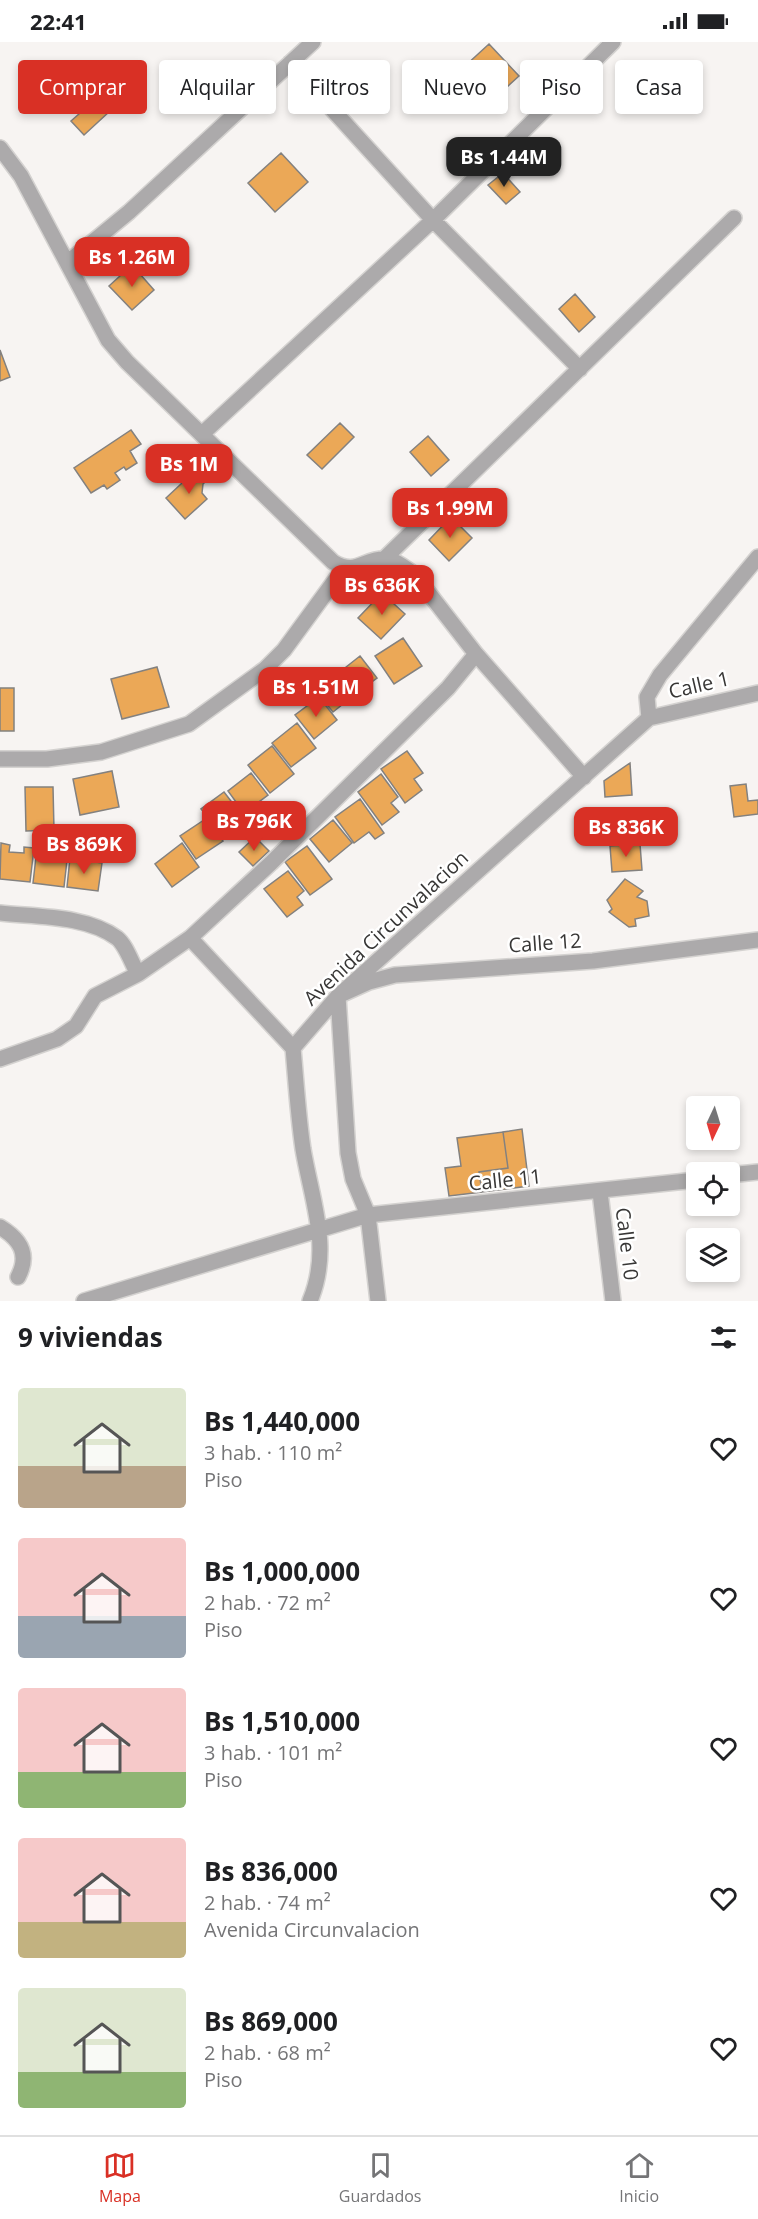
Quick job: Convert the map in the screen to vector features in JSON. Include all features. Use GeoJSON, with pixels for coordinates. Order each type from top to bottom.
{"type":"FeatureCollection","features":[{"type":"Feature","properties":{"kind":"street"},"geometry":{"type":"LineString","coordinates":[[293,60],[313,42]]}},
{"type":"Feature","properties":{"kind":"street"},"geometry":{"type":"LineString","coordinates":[[202,434],[433,219],[613,42]]}},
{"type":"Feature","properties":{"kind":"street"},"geometry":{"type":"LineString","coordinates":[[68,263],[129,212],[288,65]]}},
{"type":"Feature","properties":{"kind":"street"},"geometry":{"type":"LineString","coordinates":[[337,114],[433,219],[580,369]]}},
{"type":"Feature","properties":{"kind":"street"},"geometry":{"type":"LineString","coordinates":[[0,148],[21,176],[108,340],[127,362],[326,556],[344,568],[356,568],[384,559],[734,218]]}},
{"type":"Feature","properties":{"kind":"street"},"geometry":{"type":"LineString","coordinates":[[649,717],[647,697],[660,675],[758,557]]}},
{"type":"Feature","properties":{"kind":"street"},"geometry":{"type":"LineString","coordinates":[[384,559],[401,565],[414,574],[476,654],[584,777]]}},
{"type":"Feature","properties":{"kind":"street"},"geometry":{"type":"LineString","coordinates":[[0,759],[47,759],[100,752],[189,724],[265,669],[284,650],[344,568]]}},
{"type":"Feature","properties":{"kind":"street"},"geometry":{"type":"LineString","coordinates":[[0,1059],[57,1039],[76,1026],[95,996],[138,974],[190,938],[271,864],[442,694],[476,654]]}},
{"type":"Feature","properties":{"kind":"street","name":"Calle 1"},"geometry":{"type":"LineString","coordinates":[[649,717],[758,693]]}},
{"type":"Feature","properties":{"kind":"street","name":"Avenida Circunvalacion"},"geometry":{"type":"LineString","coordinates":[[293,1048],[338,996],[649,717]]}},
{"type":"Feature","properties":{"kind":"street"},"geometry":{"type":"LineString","coordinates":[[0,913],[76,922],[98,929],[118,939],[138,974]]}},
{"type":"Feature","properties":{"kind":"street"},"geometry":{"type":"LineString","coordinates":[[190,938],[293,1048],[303,1145],[311,1194],[321,1230],[321,1268],[310,1301]]}},
{"type":"Feature","properties":{"kind":"street","name":"Calle 12"},"geometry":{"type":"LineString","coordinates":[[338,996],[369,982],[395,975],[593,961],[758,940]]}},
{"type":"Feature","properties":{"kind":"street"},"geometry":{"type":"LineString","coordinates":[[338,996],[348,1153],[352,1179],[368,1215],[378,1301]]}},
{"type":"Feature","properties":{"kind":"street"},"geometry":{"type":"LineString","coordinates":[[740,1174],[758,1172]]}},
{"type":"Feature","properties":{"kind":"street","name":"Calle 11"},"geometry":{"type":"LineString","coordinates":[[84,1301],[368,1215],[686,1181]]}},
{"type":"Feature","properties":{"kind":"street","name":"Calle 10"},"geometry":{"type":"LineString","coordinates":[[600,1192],[614,1301]]}},
{"type":"Feature","properties":{"kind":"street"},"geometry":{"type":"LineString","coordinates":[[0,1227],[19,1240],[23,1254],[23,1269],[18,1277]]}},
{"type":"Feature","properties":{"kind":"building"},"geometry":{"type":"Polygon","coordinates":[[[489,44],[504,60],[472,60],[489,44]]]}},
{"type":"Feature","properties":{"kind":"building"},"geometry":{"type":"Polygon","coordinates":[[[508,64],[519,76],[508,86],[508,64]]]}},
{"type":"Feature","properties":{"kind":"building"},"geometry":{"type":"Polygon","coordinates":[[[79,114],[107,114],[84,135],[71,121],[79,114]]]}},
{"type":"Feature","properties":{"kind":"building"},"geometry":{"type":"Polygon","coordinates":[[[281,153],[308,182],[275,212],[248,183],[281,153]]]}},
{"type":"Feature","properties":{"kind":"building"},"geometry":{"type":"Polygon","coordinates":[[[503,173],[520,192],[506,204],[488,185],[503,173]]]}},
{"type":"Feature","properties":{"kind":"building"},"geometry":{"type":"Polygon","coordinates":[[[132,265],[154,290],[132,310],[109,286],[132,265]]]}},
{"type":"Feature","properties":{"kind":"building"},"geometry":{"type":"Polygon","coordinates":[[[575,294],[595,317],[579,332],[559,309],[575,294]]]}},
{"type":"Feature","properties":{"kind":"building"},"geometry":{"type":"Polygon","coordinates":[[[0,350],[10,377],[0,381],[0,350]]]}},
{"type":"Feature","properties":{"kind":"building"},"geometry":{"type":"Polygon","coordinates":[[[340,423],[354,437],[322,469],[307,455],[340,423]]]}},
{"type":"Feature","properties":{"kind":"building"},"geometry":{"type":"Polygon","coordinates":[[[131,430],[141,444],[130,451],[137,463],[126,470],[124,467],[115,473],[120,480],[107,489],[104,485],[91,493],[74,468],[131,430]]]}},
{"type":"Feature","properties":{"kind":"building"},"geometry":{"type":"Polygon","coordinates":[[[428,436],[449,460],[431,476],[410,452],[428,436]]]}},
{"type":"Feature","properties":{"kind":"building"},"geometry":{"type":"Polygon","coordinates":[[[197,469],[207,480],[203,484],[202,493],[207,499],[185,519],[166,498],[197,469]]]}},
{"type":"Feature","properties":{"kind":"building"},"geometry":{"type":"Polygon","coordinates":[[[451,517],[472,538],[449,561],[429,540],[451,517]]]}},
{"type":"Feature","properties":{"kind":"building"},"geometry":{"type":"Polygon","coordinates":[[[382,593],[405,614],[381,639],[358,618],[382,593]]]}},
{"type":"Feature","properties":{"kind":"building"},"geometry":{"type":"Polygon","coordinates":[[[403,638],[422,666],[394,684],[375,656],[403,638]]]}},
{"type":"Feature","properties":{"kind":"building"},"geometry":{"type":"Polygon","coordinates":[[[360,656],[377,678],[358,692],[341,671],[360,656]]]}},
{"type":"Feature","properties":{"kind":"building"},"geometry":{"type":"Polygon","coordinates":[[[157,667],[169,707],[122,719],[111,679],[157,667]]]}},
{"type":"Feature","properties":{"kind":"building"},"geometry":{"type":"Polygon","coordinates":[[[340,672],[357,693],[333,712],[316,691],[340,672]]]}},
{"type":"Feature","properties":{"kind":"building"},"geometry":{"type":"Polygon","coordinates":[[[0,688],[14,688],[14,731],[0,731],[0,688]]]}},
{"type":"Feature","properties":{"kind":"building"},"geometry":{"type":"Polygon","coordinates":[[[319,697],[337,720],[314,739],[295,715],[319,697]]]}},
{"type":"Feature","properties":{"kind":"building"},"geometry":{"type":"Polygon","coordinates":[[[297,723],[316,748],[291,767],[272,743],[297,723]]]}},
{"type":"Feature","properties":{"kind":"building"},"geometry":{"type":"Polygon","coordinates":[[[272,746],[294,774],[270,793],[248,765],[272,746]]]}},
{"type":"Feature","properties":{"kind":"building"},"geometry":{"type":"Polygon","coordinates":[[[407,751],[423,773],[414,779],[422,790],[405,803],[381,769],[407,751]]]}},
{"type":"Feature","properties":{"kind":"building"},"geometry":{"type":"Polygon","coordinates":[[[630,763],[632,795],[605,797],[604,781],[630,763]]]}},
{"type":"Feature","properties":{"kind":"building"},"geometry":{"type":"Polygon","coordinates":[[[112,771],[119,807],[80,815],[73,779],[112,771]]]}},
{"type":"Feature","properties":{"kind":"building"},"geometry":{"type":"Polygon","coordinates":[[[251,773],[268,795],[244,813],[228,791],[251,773]]]}},
{"type":"Feature","properties":{"kind":"building"},"geometry":{"type":"Polygon","coordinates":[[[381,774],[398,797],[391,803],[399,812],[382,825],[358,792],[381,774]]]}},
{"type":"Feature","properties":{"kind":"building"},"geometry":{"type":"Polygon","coordinates":[[[746,784],[748,801],[758,800],[758,814],[734,817],[730,786],[746,784]]]}},
{"type":"Feature","properties":{"kind":"building"},"geometry":{"type":"Polygon","coordinates":[[[25,787],[53,787],[54,830],[26,831],[25,787]]]}},
{"type":"Feature","properties":{"kind":"building"},"geometry":{"type":"Polygon","coordinates":[[[224,792],[241,814],[219,831],[201,809],[224,792]]]}},
{"type":"Feature","properties":{"kind":"building"},"geometry":{"type":"Polygon","coordinates":[[[360,799],[384,833],[375,839],[369,832],[354,843],[335,817],[360,799]]]}},
{"type":"Feature","properties":{"kind":"building"},"geometry":{"type":"Polygon","coordinates":[[[638,813],[639,840],[626,841],[624,814],[638,813]]]}},
{"type":"Feature","properties":{"kind":"building"},"geometry":{"type":"Polygon","coordinates":[[[207,818],[223,841],[196,859],[180,836],[207,818]]]}},
{"type":"Feature","properties":{"kind":"building"},"geometry":{"type":"Polygon","coordinates":[[[333,820],[352,843],[329,862],[310,839],[333,820]]]}},
{"type":"Feature","properties":{"kind":"building"},"geometry":{"type":"Polygon","coordinates":[[[255,837],[269,851],[253,866],[239,852],[255,837]]]}},
{"type":"Feature","properties":{"kind":"building"},"geometry":{"type":"Polygon","coordinates":[[[1,843],[10,845],[9,852],[24,853],[24,847],[34,848],[30,882],[0,879],[1,843]]]}},
{"type":"Feature","properties":{"kind":"building"},"geometry":{"type":"Polygon","coordinates":[[[182,843],[199,867],[172,887],[155,864],[182,843]]]}},
{"type":"Feature","properties":{"kind":"building"},"geometry":{"type":"Polygon","coordinates":[[[640,844],[642,870],[612,872],[610,846],[640,844]]]}},
{"type":"Feature","properties":{"kind":"building"},"geometry":{"type":"Polygon","coordinates":[[[307,846],[332,879],[310,895],[285,862],[307,846]]]}},
{"type":"Feature","properties":{"kind":"building"},"geometry":{"type":"Polygon","coordinates":[[[36,857],[67,860],[64,887],[33,883],[36,857]]]}},
{"type":"Feature","properties":{"kind":"building"},"geometry":{"type":"Polygon","coordinates":[[[70,858],[102,863],[98,891],[67,887],[70,858]]]}},
{"type":"Feature","properties":{"kind":"building"},"geometry":{"type":"Polygon","coordinates":[[[288,871],[304,891],[297,897],[303,905],[287,917],[264,889],[288,871]]]}},
{"type":"Feature","properties":{"kind":"building"},"geometry":{"type":"Polygon","coordinates":[[[625,879],[643,891],[637,897],[647,901],[649,916],[635,919],[636,926],[629,927],[609,912],[612,909],[607,900],[625,879]]]}},
{"type":"Feature","properties":{"kind":"building"},"geometry":{"type":"Polygon","coordinates":[[[522,1129],[529,1186],[482,1192],[479,1172],[508,1168],[503,1132],[522,1129]]]}},
{"type":"Feature","properties":{"kind":"building"},"geometry":{"type":"Polygon","coordinates":[[[503,1132],[508,1168],[479,1172],[482,1192],[449,1196],[445,1168],[461,1166],[457,1138],[503,1132]]]}}]}
